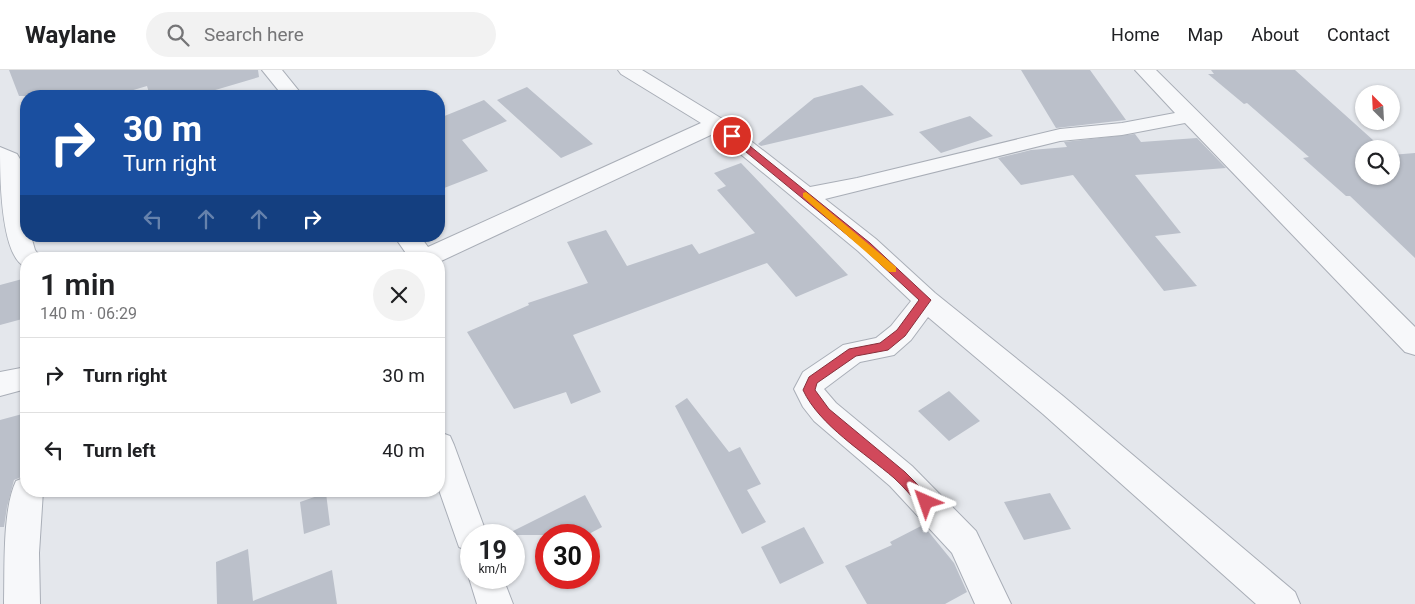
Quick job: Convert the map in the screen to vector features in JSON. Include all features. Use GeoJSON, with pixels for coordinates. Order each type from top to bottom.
{"type":"FeatureCollection","features":[{"type":"Feature","properties":{"kind":"street"},"geometry":{"type":"LineString","coordinates":[[272,70],[288,90]]}},
{"type":"Feature","properties":{"kind":"street"},"geometry":{"type":"LineString","coordinates":[[628,70],[717,124],[806,195],[867,246],[926,300],[1053,405],[1282,604]]}},
{"type":"Feature","properties":{"kind":"street"},"geometry":{"type":"LineString","coordinates":[[1145,70],[1415,344]]}},
{"type":"Feature","properties":{"kind":"street"},"geometry":{"type":"LineString","coordinates":[[806,195],[857,186],[918,168],[1060,135],[1122,128],[1191,116]]}},
{"type":"Feature","properties":{"kind":"street"},"geometry":{"type":"LineString","coordinates":[[439,252],[717,124]]}},
{"type":"Feature","properties":{"kind":"street"},"geometry":{"type":"LineString","coordinates":[[0,154],[9,160],[15,226],[23,252]]}},
{"type":"Feature","properties":{"kind":"street"},"geometry":{"type":"LineString","coordinates":[[411,242],[419,252]]}},
{"type":"Feature","properties":{"kind":"street"},"geometry":{"type":"LineString","coordinates":[[926,300],[901,333],[884,347],[853,352],[813,380],[809,390],[813,400],[825,412],[901,476],[964,542],[993,604]]}},
{"type":"Feature","properties":{"kind":"street"},"geometry":{"type":"LineString","coordinates":[[0,384],[20,379]]}},
{"type":"Feature","properties":{"kind":"street"},"geometry":{"type":"LineString","coordinates":[[445,462],[467,524]]}},
{"type":"Feature","properties":{"kind":"street"},"geometry":{"type":"LineString","coordinates":[[22,604],[22,553],[27,497]]}},
{"type":"Feature","properties":{"kind":"street"},"geometry":{"type":"LineString","coordinates":[[490,589],[495,604]]}},
{"type":"Feature","properties":{"kind":"building"},"geometry":{"type":"Polygon","coordinates":[[[9,70],[258,70],[259,77],[215,90],[148,90],[147,86],[133,90],[20,90],[19,96],[9,70]]]}},
{"type":"Feature","properties":{"kind":"building"},"geometry":{"type":"Polygon","coordinates":[[[1021,70],[1090,70],[1126,120],[1056,128],[1021,70]]]}},
{"type":"Feature","properties":{"kind":"building"},"geometry":{"type":"Polygon","coordinates":[[[1211,70],[1295,70],[1355,124],[1355,130],[1362,130],[1373,140],[1355,140],[1355,185],[1400,185],[1400,154],[1415,153],[1415,258],[1350,196],[1346,196],[1303,158],[1309,157],[1247,103],[1244,104],[1208,74],[1214,74],[1211,70]]]}},
{"type":"Feature","properties":{"kind":"building"},"geometry":{"type":"Polygon","coordinates":[[[862,85],[894,115],[761,146],[758,144],[814,98],[862,85]]]}},
{"type":"Feature","properties":{"kind":"building"},"geometry":{"type":"Polygon","coordinates":[[[527,87],[593,144],[561,158],[497,100],[527,87]]]}},
{"type":"Feature","properties":{"kind":"building"},"geometry":{"type":"Polygon","coordinates":[[[484,100],[507,121],[462,140],[488,171],[445,188],[445,116],[484,100]]]}},
{"type":"Feature","properties":{"kind":"building"},"geometry":{"type":"Polygon","coordinates":[[[970,116],[993,136],[941,153],[919,132],[970,116]]]}},
{"type":"Feature","properties":{"kind":"building"},"geometry":{"type":"Polygon","coordinates":[[[1135,134],[1141,142],[1197,138],[1226,168],[1135,175],[1181,233],[1155,236],[1197,286],[1164,291],[1073,175],[1021,185],[998,158],[1031,150],[1067,147],[1064,142],[1135,134]]]}},
{"type":"Feature","properties":{"kind":"building"},"geometry":{"type":"Polygon","coordinates":[[[741,163],[848,275],[796,297],[767,263],[573,335],[601,392],[571,404],[566,392],[514,409],[467,332],[529,305],[528,303],[588,283],[567,242],[606,230],[627,266],[692,244],[699,254],[755,233],[717,190],[726,186],[714,173],[741,163]]]}},
{"type":"Feature","properties":{"kind":"building"},"geometry":{"type":"Polygon","coordinates":[[[20,280],[20,320],[0,325],[0,285],[20,280]]]}},
{"type":"Feature","properties":{"kind":"building"},"geometry":{"type":"Polygon","coordinates":[[[949,391],[980,421],[949,441],[918,411],[949,391]]]}},
{"type":"Feature","properties":{"kind":"building"},"geometry":{"type":"Polygon","coordinates":[[[687,398],[729,452],[740,447],[761,484],[747,490],[766,522],[742,534],[675,406],[687,398]]]}},
{"type":"Feature","properties":{"kind":"building"},"geometry":{"type":"Polygon","coordinates":[[[20,415],[20,478],[14,480],[4,527],[0,527],[0,420],[20,415]]]}},
{"type":"Feature","properties":{"kind":"building"},"geometry":{"type":"Polygon","coordinates":[[[1050,493],[1071,529],[1024,540],[1004,502],[1050,493]]]}},
{"type":"Feature","properties":{"kind":"building"},"geometry":{"type":"Polygon","coordinates":[[[585,495],[602,527],[600,528],[600,524],[535,524],[535,535],[525,535],[525,525],[585,495]]]}},
{"type":"Feature","properties":{"kind":"building"},"geometry":{"type":"Polygon","coordinates":[[[314,497],[326,497],[330,525],[304,534],[300,502],[314,497]]]}},
{"type":"Feature","properties":{"kind":"building"},"geometry":{"type":"Polygon","coordinates":[[[923,525],[954,563],[967,592],[945,604],[867,604],[845,566],[892,545],[890,542],[923,525]]]}},
{"type":"Feature","properties":{"kind":"building"},"geometry":{"type":"Polygon","coordinates":[[[804,527],[824,563],[780,584],[761,547],[804,527]]]}},
{"type":"Feature","properties":{"kind":"building"},"geometry":{"type":"Polygon","coordinates":[[[248,549],[253,601],[332,570],[337,604],[217,604],[216,562],[248,549]]]}},
{"type":"Feature","properties":{"kind":"slow traffic"},"geometry":{"type":"LineString","coordinates":[[806,195],[893,270]]}},
{"type":"Feature","properties":{"kind":"route"},"geometry":{"type":"LineString","coordinates":[[732,136],[867,246],[926,300],[901,333],[884,347],[853,352],[813,380],[809,390],[813,400],[825,412],[901,476],[926,502]]}}]}
